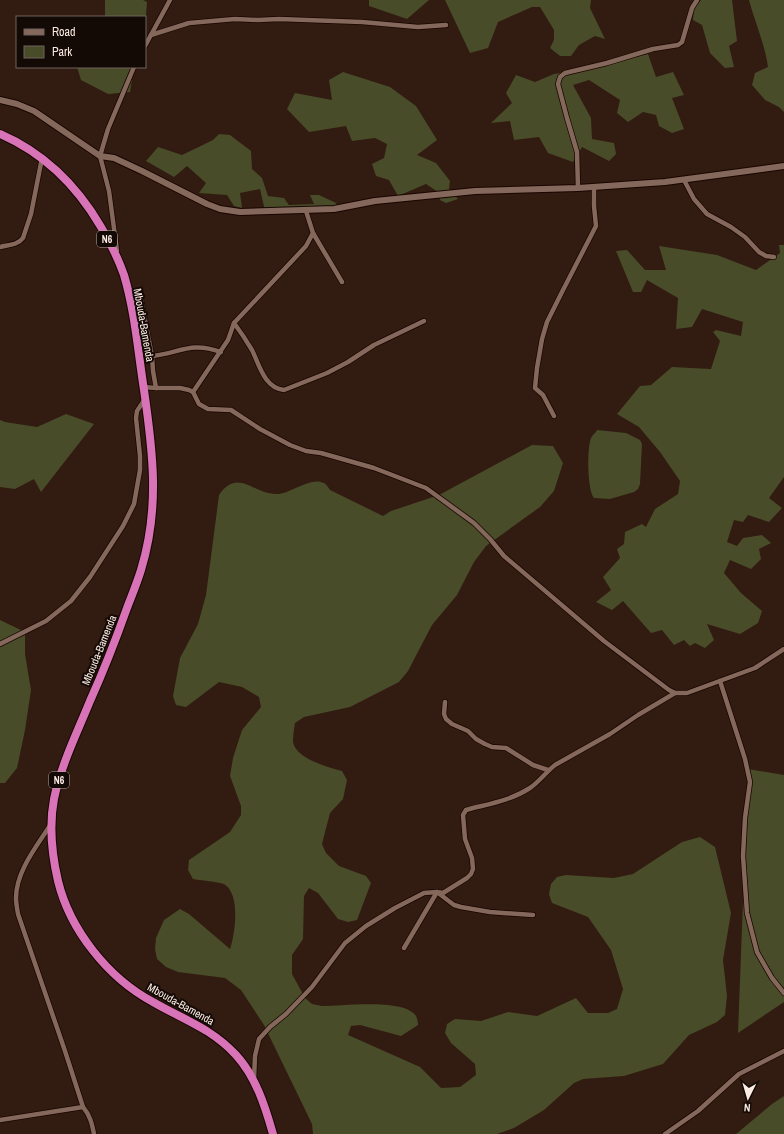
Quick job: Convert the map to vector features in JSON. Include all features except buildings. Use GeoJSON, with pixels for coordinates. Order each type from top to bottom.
{"type":"FeatureCollection","features":[{"type":"Feature","properties":{"kind":"highway","name":"Mbouda-Bamenda"},"geometry":{"type":"LineString","coordinates":[[0,134],[24,146],[42,158],[72,185],[94,216],[118,258],[127,288],[135,327],[154,475],[153,507],[149,536],[141,569],[101,677],[69,750],[54,800],[52,822],[54,858],[59,882],[65,902],[77,926],[95,953],[114,974],[152,1002],[200,1026],[224,1043],[246,1067],[254,1080],[273,1134]]}},
{"type":"Feature","properties":{"kind":"street"},"geometry":{"type":"LineString","coordinates":[[146,44],[170,0]]}},
{"type":"Feature","properties":{"kind":"street"},"geometry":{"type":"LineString","coordinates":[[578,188],[577,152],[558,84],[560,77],[565,72],[607,63],[653,49],[678,45],[682,42],[692,8],[697,0]]}},
{"type":"Feature","properties":{"kind":"street"},"geometry":{"type":"LineString","coordinates":[[151,35],[189,24],[235,19],[362,22],[418,27],[446,25]]}},
{"type":"Feature","properties":{"kind":"street"},"geometry":{"type":"LineString","coordinates":[[118,258],[109,191],[100,156],[108,129],[134,68]]}},
{"type":"Feature","properties":{"kind":"street"},"geometry":{"type":"LineString","coordinates":[[0,100],[17,104],[34,111],[100,156],[114,158],[220,209],[240,212],[334,209],[392,199],[475,191],[578,188],[684,180],[784,166]]}},
{"type":"Feature","properties":{"kind":"street"},"geometry":{"type":"LineString","coordinates":[[0,247],[15,244],[23,238],[31,214],[42,158]]}},
{"type":"Feature","properties":{"kind":"street"},"geometry":{"type":"LineString","coordinates":[[684,180],[694,199],[707,214],[731,227],[745,237],[759,252],[766,256],[774,257]]}},
{"type":"Feature","properties":{"kind":"street"},"geometry":{"type":"LineString","coordinates":[[554,416],[544,395],[535,388],[542,339],[547,322],[596,226],[594,187]]}},
{"type":"Feature","properties":{"kind":"street"},"geometry":{"type":"LineString","coordinates":[[306,211],[313,233],[342,282]]}},
{"type":"Feature","properties":{"kind":"street"},"geometry":{"type":"LineString","coordinates":[[193,392],[221,352],[228,340],[234,323],[306,246],[313,233]]}},
{"type":"Feature","properties":{"kind":"street"},"geometry":{"type":"LineString","coordinates":[[127,288],[141,300],[152,356],[156,388]]}},
{"type":"Feature","properties":{"kind":"street"},"geometry":{"type":"LineString","coordinates":[[234,323],[253,352],[259,368],[267,380],[280,390],[284,390],[328,373],[374,345],[424,321]]}},
{"type":"Feature","properties":{"kind":"street"},"geometry":{"type":"LineString","coordinates":[[152,356],[164,355],[183,348],[194,347],[221,352]]}},
{"type":"Feature","properties":{"kind":"street"},"geometry":{"type":"LineString","coordinates":[[143,386],[156,388],[180,388],[193,392],[199,404],[214,410],[231,410],[260,429],[290,445],[306,451],[321,453],[374,468],[426,488],[474,523],[504,556],[604,641],[675,693],[687,693],[755,668],[784,649]]}},
{"type":"Feature","properties":{"kind":"street"},"geometry":{"type":"LineString","coordinates":[[0,644],[46,621],[71,601],[90,577],[123,526],[134,504],[140,470],[136,418],[137,411],[145,399]]}},
{"type":"Feature","properties":{"kind":"street"},"geometry":{"type":"LineString","coordinates":[[720,681],[745,759],[750,782],[745,818],[744,856],[747,913],[757,952],[772,978],[784,993]]}},
{"type":"Feature","properties":{"kind":"street"},"geometry":{"type":"LineString","coordinates":[[254,1080],[255,1056],[259,1039],[312,987],[345,943],[366,926],[395,908],[424,893],[443,893],[471,874],[473,869],[472,858],[465,839],[463,815],[466,810],[497,803],[531,787],[548,770],[610,734],[675,693]]}},
{"type":"Feature","properties":{"kind":"street"},"geometry":{"type":"LineString","coordinates":[[446,702],[444,714],[446,719],[452,724],[468,731],[476,739],[485,744],[492,747],[506,748],[533,765],[548,770]]}},
{"type":"Feature","properties":{"kind":"street"},"geometry":{"type":"LineString","coordinates":[[52,822],[26,864],[18,885],[16,898],[18,914],[83,1107],[89,1116],[94,1134]]}},
{"type":"Feature","properties":{"kind":"street"},"geometry":{"type":"LineString","coordinates":[[438,892],[454,905],[461,907],[533,915]]}},
{"type":"Feature","properties":{"kind":"street"},"geometry":{"type":"LineString","coordinates":[[404,948],[438,892]]}},
{"type":"Feature","properties":{"kind":"street"},"geometry":{"type":"LineString","coordinates":[[665,1134],[698,1111],[738,1074],[784,1051]]}},
{"type":"Feature","properties":{"kind":"street"},"geometry":{"type":"LineString","coordinates":[[0,1120],[83,1107]]}},
{"type":"Feature","properties":{"kind":"green space"},"geometry":{"type":"Polygon","coordinates":[[[105,0],[143,0],[147,2],[146,16],[105,16],[105,0]]]}},
{"type":"Feature","properties":{"kind":"green space"},"geometry":{"type":"Polygon","coordinates":[[[369,0],[429,0],[407,19],[369,6],[369,0]]]}},
{"type":"Feature","properties":{"kind":"green space"},"geometry":{"type":"Polygon","coordinates":[[[445,0],[591,0],[590,8],[605,39],[595,36],[579,45],[571,56],[560,56],[550,48],[554,40],[554,30],[540,7],[532,7],[498,22],[488,48],[470,53],[445,0]]]}},
{"type":"Feature","properties":{"kind":"green space"},"geometry":{"type":"Polygon","coordinates":[[[701,0],[732,0],[737,41],[729,46],[734,67],[725,68],[710,53],[702,25],[693,20],[694,9],[701,0]]]}},
{"type":"Feature","properties":{"kind":"green space"},"geometry":{"type":"Polygon","coordinates":[[[749,0],[784,0],[784,112],[779,107],[765,100],[752,85],[755,73],[768,67],[765,50],[749,0]]]}},
{"type":"Feature","properties":{"kind":"green space"},"geometry":{"type":"Polygon","coordinates":[[[648,54],[656,77],[673,72],[684,95],[672,98],[684,129],[672,133],[659,126],[656,115],[643,112],[628,122],[617,113],[620,100],[589,80],[573,85],[591,118],[592,139],[614,143],[616,154],[609,161],[582,147],[573,162],[548,153],[539,137],[514,140],[510,121],[491,123],[512,103],[506,93],[516,75],[535,82],[554,74],[605,66],[648,54]]]}},
{"type":"Feature","properties":{"kind":"green space"},"geometry":{"type":"Polygon","coordinates":[[[77,68],[134,68],[130,92],[108,94],[81,80],[77,68]]]}},
{"type":"Feature","properties":{"kind":"green space"},"geometry":{"type":"Polygon","coordinates":[[[343,72],[390,87],[416,106],[437,140],[417,155],[436,163],[450,181],[449,189],[458,199],[446,203],[440,200],[438,192],[426,184],[398,196],[389,180],[376,176],[372,164],[384,158],[387,144],[375,138],[352,141],[346,126],[309,132],[287,109],[295,93],[332,100],[329,80],[343,72]]]}},
{"type":"Feature","properties":{"kind":"green space"},"geometry":{"type":"Polygon","coordinates":[[[219,134],[230,135],[251,151],[252,169],[262,178],[268,196],[284,198],[289,205],[314,204],[310,195],[319,195],[336,203],[338,209],[283,214],[265,211],[260,189],[240,193],[242,208],[234,206],[227,195],[199,193],[206,183],[187,166],[174,177],[146,161],[158,147],[182,155],[213,140],[219,134]]]}},
{"type":"Feature","properties":{"kind":"green space"},"geometry":{"type":"Polygon","coordinates":[[[779,245],[784,245],[784,477],[769,498],[782,508],[769,522],[748,515],[743,522],[734,520],[727,542],[737,546],[743,538],[762,535],[771,543],[759,549],[761,559],[751,569],[730,560],[724,573],[741,593],[762,611],[758,623],[740,634],[707,624],[714,640],[705,648],[695,643],[690,646],[684,640],[674,645],[662,630],[651,633],[623,601],[612,610],[596,602],[611,590],[603,577],[620,558],[617,549],[624,544],[625,532],[642,524],[646,527],[655,509],[678,494],[680,481],[660,452],[639,427],[617,414],[640,386],[651,385],[672,367],[711,369],[720,341],[713,332],[716,330],[741,336],[743,322],[702,309],[692,327],[676,329],[678,298],[647,280],[641,292],[633,292],[616,251],[627,250],[645,270],[666,270],[659,246],[717,255],[756,270],[780,253],[779,245]]]}},
{"type":"Feature","properties":{"kind":"green space"},"geometry":{"type":"Polygon","coordinates":[[[66,414],[94,424],[41,492],[34,479],[15,489],[0,487],[0,420],[37,427],[66,414]]]}},
{"type":"Feature","properties":{"kind":"green space"},"geometry":{"type":"Polygon","coordinates":[[[597,430],[626,433],[640,440],[642,444],[640,484],[638,489],[634,492],[610,499],[594,498],[590,486],[588,459],[591,438],[597,430]]]}},
{"type":"Feature","properties":{"kind":"green space"},"geometry":{"type":"Polygon","coordinates":[[[532,445],[553,446],[563,463],[554,491],[540,507],[486,546],[474,562],[457,595],[432,625],[408,671],[399,682],[350,707],[304,717],[295,723],[293,742],[295,748],[306,758],[342,771],[347,780],[343,799],[330,813],[322,844],[326,853],[339,866],[366,876],[371,883],[357,920],[348,922],[338,919],[318,893],[309,888],[304,896],[303,939],[292,955],[292,974],[305,998],[312,1004],[322,1006],[372,1004],[387,1005],[410,1010],[416,1016],[418,1025],[401,1036],[360,1025],[351,1026],[348,1035],[420,1067],[441,1088],[460,1087],[476,1075],[475,1064],[451,1043],[445,1033],[447,1024],[455,1019],[481,1021],[508,1012],[537,1016],[576,998],[588,1013],[608,1013],[617,1009],[623,989],[611,950],[588,917],[552,903],[549,894],[551,884],[557,877],[566,875],[614,878],[633,874],[682,842],[700,837],[715,847],[731,913],[723,960],[727,996],[725,1015],[717,1022],[689,1035],[663,1064],[624,1076],[583,1079],[574,1083],[544,1110],[514,1128],[497,1134],[313,1134],[312,1124],[264,1025],[241,990],[225,978],[178,972],[166,967],[157,959],[155,949],[156,938],[164,920],[180,909],[189,914],[230,949],[234,934],[235,905],[233,896],[229,889],[221,883],[193,879],[188,870],[189,860],[230,832],[241,815],[241,806],[230,776],[233,758],[242,730],[261,707],[259,697],[242,687],[219,682],[186,707],[176,705],[173,696],[180,658],[198,624],[206,595],[219,495],[226,487],[233,483],[246,484],[261,491],[277,494],[307,483],[319,481],[325,484],[330,490],[383,516],[391,511],[439,495],[532,445]]]}},
{"type":"Feature","properties":{"kind":"green space"},"geometry":{"type":"Polygon","coordinates":[[[0,620],[25,632],[25,654],[31,690],[17,768],[5,783],[0,783],[0,620]]]}},
{"type":"Feature","properties":{"kind":"green space"},"geometry":{"type":"Polygon","coordinates":[[[748,769],[784,775],[784,1002],[738,1033],[748,769]]]}},
{"type":"Feature","properties":{"kind":"green space"},"geometry":{"type":"Polygon","coordinates":[[[784,1096],[784,1134],[736,1134],[772,1104],[784,1096]]]}}]}
